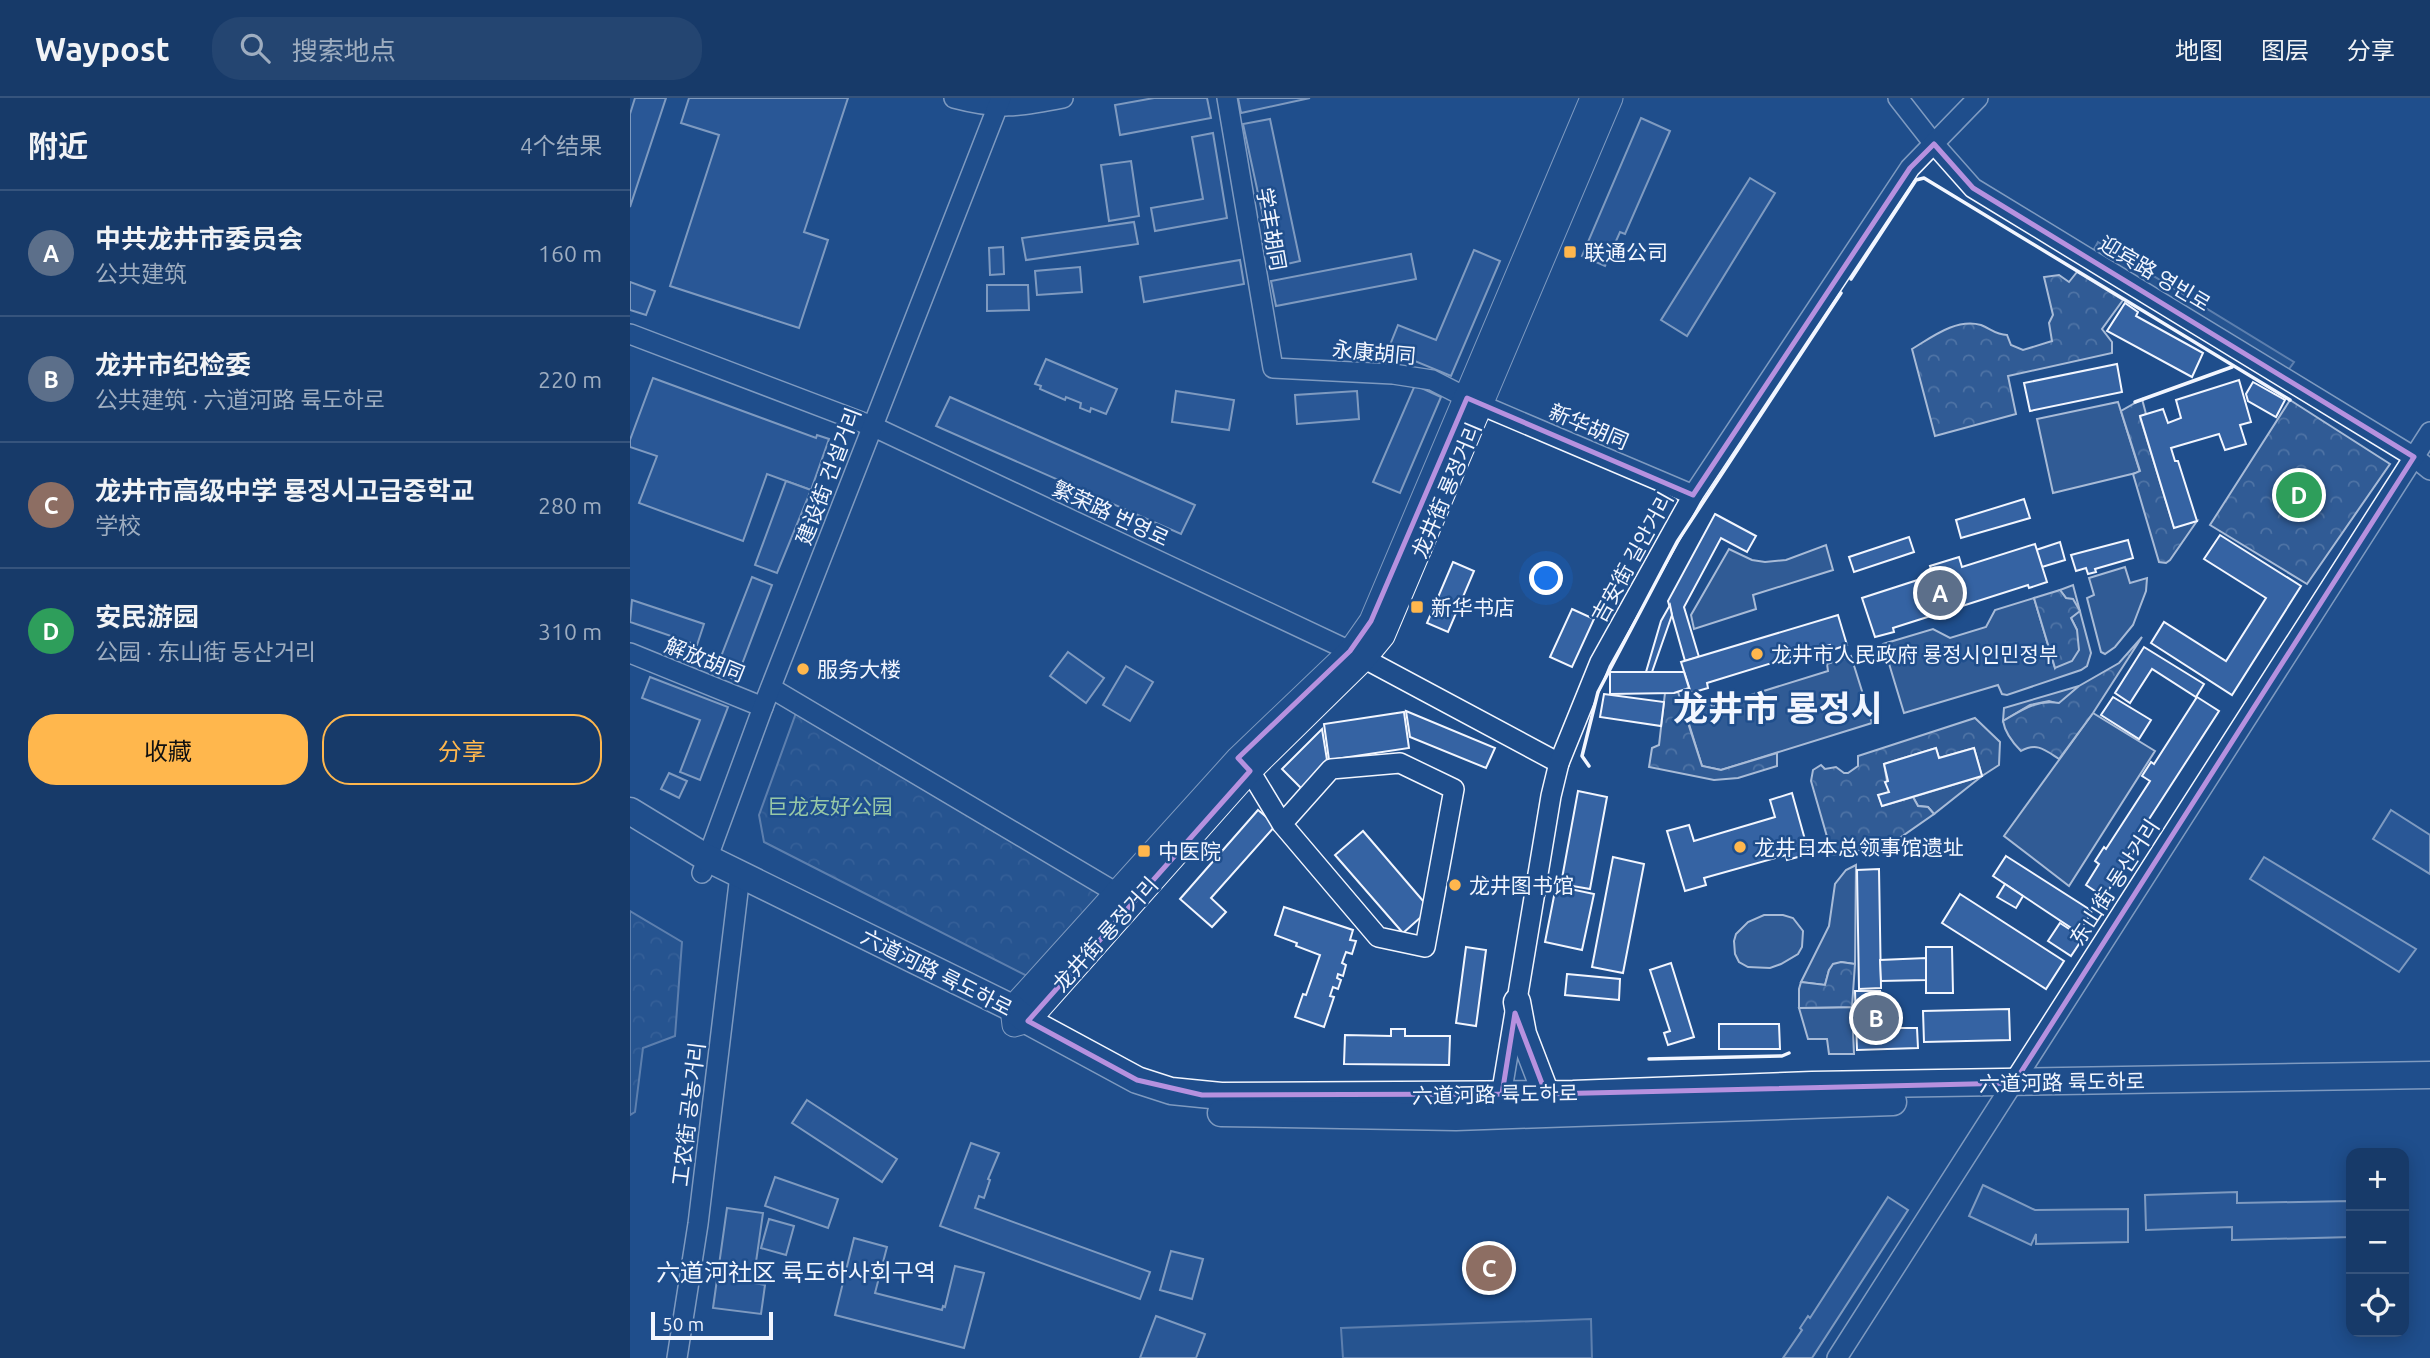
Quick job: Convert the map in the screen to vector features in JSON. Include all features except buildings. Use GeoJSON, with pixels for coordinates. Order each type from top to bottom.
{"type":"FeatureCollection","features":[{"type":"Feature","properties":{"kind":"highway","name":"六道河路 륙도하로"},"geometry":{"type":"LineString","coordinates":[[630,811],[705,865]]}},
{"type":"Feature","properties":{"kind":"highway","name":"六道河路 륙도하로"},"geometry":{"type":"LineString","coordinates":[[630,831],[705,865],[974,1004],[1018,1018],[1126,1093],[1186,1111],[1260,1115],[2430,1075]]}},
{"type":"Feature","properties":{"kind":"highway"},"geometry":{"type":"LineString","coordinates":[[1517,1002],[1523,1034],[1546,1094]]}},
{"type":"Feature","properties":{"kind":"highway","name":"六道河路 륙도하로"},"geometry":{"type":"LineString","coordinates":[[1500,1105],[1546,1094],[1812,1085],[2009,1091],[2430,1090]]}},
{"type":"Feature","properties":{"kind":"main road","name":"龙井街 룡정거리"},"geometry":{"type":"LineString","coordinates":[[1474,401],[1592,98]]}},
{"type":"Feature","properties":{"kind":"main road","name":"龙井街 룡정거리"},"geometry":{"type":"LineString","coordinates":[[1018,1018],[1115,892],[1357,655],[1611,98]]}},
{"type":"Feature","properties":{"kind":"main road","name":"龙井街 룡정거리"},"geometry":{"type":"LineString","coordinates":[[1018,1018],[1244,764]]}},
{"type":"Feature","properties":{"kind":"street"},"geometry":{"type":"LineString","coordinates":[[954,98],[1018,107],[1063,98]]}},
{"type":"Feature","properties":{"kind":"street","name":"学丰胡同"},"geometry":{"type":"LineString","coordinates":[[1227,98],[1273,368]]}},
{"type":"Feature","properties":{"kind":"street","name":"迎宾路 영빈로"},"geometry":{"type":"LineString","coordinates":[[1898,98],[1973,188],[2414,457],[2430,470]]}},
{"type":"Feature","properties":{"kind":"street","name":"吉安街 길안거리"},"geometry":{"type":"LineString","coordinates":[[1500,1105],[1551,796],[1559,763],[1600,662],[1693,495],[1910,168],[1978,98]]}},
{"type":"Feature","properties":{"kind":"street","name":"建设街 건설거리"},"geometry":{"type":"LineString","coordinates":[[705,865],[763,707],[999,103]]}},
{"type":"Feature","properties":{"kind":"street","name":"繁荣路 번영로"},"geometry":{"type":"LineString","coordinates":[[630,334],[872,426],[1357,655],[1559,763]]}},
{"type":"Feature","properties":{"kind":"street","name":"永康胡同"},"geometry":{"type":"LineString","coordinates":[[1273,368],[1432,380],[1474,401]]}},
{"type":"Feature","properties":{"kind":"street","name":"新华胡同"},"geometry":{"type":"LineString","coordinates":[[1474,401],[1693,495]]}},
{"type":"Feature","properties":{"kind":"street","name":"东山街 동산거리"},"geometry":{"type":"LineString","coordinates":[[1838,1358],[2430,432]]}},
{"type":"Feature","properties":{"kind":"street","name":"解放胡同"},"geometry":{"type":"LineString","coordinates":[[630,653],[763,707]]}},
{"type":"Feature","properties":{"kind":"street"},"geometry":{"type":"LineString","coordinates":[[771,688],[1115,892]]}},
{"type":"Feature","properties":{"kind":"street"},"geometry":{"type":"LineString","coordinates":[[1244,764],[1282,824],[1378,937],[1425,947],[1454,789],[1400,763],[1331,769],[1282,824]]}},
{"type":"Feature","properties":{"kind":"street","name":"工农街 공농거리"},"geometry":{"type":"LineString","coordinates":[[677,1358],[700,1211],[739,883]]}},
{"type":"Feature","properties":{"kind":"highlighted area"},"geometry":{"type":"Polygon","coordinates":[[[1934,144],[1973,188],[2414,457],[2014,1083],[1546,1094],[1515,1013],[1502,1094],[1202,1095],[1137,1080],[1028,1021],[1250,771],[1238,758],[1350,651],[1371,621],[1467,398],[1693,495],[1910,168],[1934,144]]]}},
{"type":"Feature","properties":{"kind":"shaded area"},"geometry":{"type":"Polygon","coordinates":[[[2098,242],[2294,362],[2287,372],[2092,253],[2098,242]]]}},
{"type":"Feature","properties":{"kind":"shaded area"},"geometry":{"type":"Polygon","coordinates":[[[2118,402],[2140,472],[2053,493],[2037,419],[2118,402]]]}},
{"type":"Feature","properties":{"kind":"shaded area"},"geometry":{"type":"Polygon","coordinates":[[[1826,545],[1833,570],[1753,595],[1756,609],[1694,629],[1691,615],[1729,549],[1752,560],[1765,562],[1786,560],[1826,545]]]}},
{"type":"Feature","properties":{"kind":"shaded area"},"geometry":{"type":"Polygon","coordinates":[[[2125,567],[2130,583],[2147,578],[2146,591],[2133,625],[2115,647],[2105,654],[2101,652],[2087,598],[2094,595],[2089,578],[2125,567]]]}},
{"type":"Feature","properties":{"kind":"shaded area"},"geometry":{"type":"Polygon","coordinates":[[[2073,585],[2091,653],[2087,666],[2007,695],[2002,694],[1998,685],[1904,713],[1883,644],[1933,629],[1950,638],[1986,627],[1995,610],[2034,598],[2055,668],[2077,630],[2066,598],[2060,590],[2073,585]]]}},
{"type":"Feature","properties":{"kind":"shaded area"},"geometry":{"type":"Polygon","coordinates":[[[1851,656],[1872,723],[1721,770],[1702,766],[1684,708],[1710,700],[1712,707],[1828,671],[1827,664],[1851,656]]]}},
{"type":"Feature","properties":{"kind":"shaded area"},"geometry":{"type":"Polygon","coordinates":[[[2079,686],[2059,704],[2049,701],[2030,705],[2003,721],[2004,708],[2079,686]]]}},
{"type":"Feature","properties":{"kind":"shaded area"},"geometry":{"type":"Polygon","coordinates":[[[2093,713],[2155,751],[2069,886],[2004,836],[2093,713]]]}},
{"type":"Feature","properties":{"kind":"shaded area"},"geometry":{"type":"Polygon","coordinates":[[[1982,776],[1934,814],[1928,807],[1918,806],[1913,797],[1982,776]]]}},
{"type":"Feature","properties":{"kind":"shaded area"},"geometry":{"type":"Polygon","coordinates":[[[1856,865],[1855,964],[1841,962],[1829,970],[1825,985],[1801,982],[1829,926],[1835,884],[1846,870],[1856,865]]]}},
{"type":"Feature","properties":{"kind":"shaded area"},"geometry":{"type":"Polygon","coordinates":[[[1764,915],[1793,918],[1803,931],[1802,947],[1798,954],[1781,964],[1770,968],[1748,967],[1739,962],[1735,954],[1736,934],[1748,922],[1764,915]]]}},
{"type":"Feature","properties":{"kind":"shaded area"},"geometry":{"type":"Polygon","coordinates":[[[1852,1007],[1854,1054],[1829,1054],[1827,1039],[1808,1039],[1799,1008],[1852,1007]]]}},
{"type":"Feature","properties":{"kind":"shaded area"},"geometry":{"type":"Polygon","coordinates":[[[1591,1319],[1592,1358],[1343,1358],[1341,1328],[1591,1319]]]}},
{"type":"Feature","properties":{"kind":"green space"},"geometry":{"type":"Polygon","coordinates":[[[2077,272],[2123,300],[2102,329],[2112,342],[2112,353],[2008,376],[2016,414],[1935,436],[1912,349],[1936,334],[1962,324],[1981,325],[2007,335],[2011,345],[2023,350],[2052,341],[2049,323],[2053,315],[2044,277],[2059,275],[2069,282],[2077,272]]]}},
{"type":"Feature","properties":{"kind":"green space"},"geometry":{"type":"Polygon","coordinates":[[[2142,399],[2146,414],[2140,417],[2174,527],[2197,521],[2166,563],[2159,562],[2133,474],[2140,471],[2121,411],[2142,399]]]}},
{"type":"Feature","properties":{"kind":"green space"},"geometry":{"type":"Polygon","coordinates":[[[2290,400],[2390,464],[2307,584],[2210,525],[2290,400]]]}},
{"type":"Feature","properties":{"kind":"green space"},"geometry":{"type":"Polygon","coordinates":[[[2060,590],[2066,598],[2073,599],[2080,611],[2071,618],[2077,630],[2079,650],[2072,661],[2055,668],[2034,598],[2060,590]]]}},
{"type":"Feature","properties":{"kind":"green space"},"geometry":{"type":"Polygon","coordinates":[[[2142,637],[2093,713],[2059,759],[2041,748],[2032,747],[2021,751],[2015,745],[2007,734],[2003,721],[2037,704],[2059,703],[2079,686],[2119,663],[2142,637]]]}},
{"type":"Feature","properties":{"kind":"green space"},"geometry":{"type":"Polygon","coordinates":[[[1678,692],[1702,766],[1721,770],[1777,753],[1777,766],[1738,778],[1714,780],[1649,767],[1652,748],[1659,745],[1665,693],[1678,692]]]}},
{"type":"Feature","properties":{"kind":"green space","name":"巨龙友好公园"},"geometry":{"type":"Polygon","coordinates":[[[796,713],[1104,895],[1039,982],[764,842],[759,815],[796,713]]]}},
{"type":"Feature","properties":{"kind":"green space"},"geometry":{"type":"Polygon","coordinates":[[[1975,718],[2000,742],[1999,765],[1982,776],[1974,748],[1939,758],[1936,748],[1884,764],[1889,792],[1879,796],[1882,806],[1913,797],[1918,806],[1928,807],[1934,814],[1891,844],[1839,855],[1832,854],[1811,781],[1813,770],[1821,765],[1825,769],[1836,767],[1848,773],[1858,766],[1858,756],[1975,718]]]}},
{"type":"Feature","properties":{"kind":"green space"},"geometry":{"type":"Polygon","coordinates":[[[630,911],[682,942],[675,1036],[643,1048],[635,1112],[630,1115],[630,911]]]}},
{"type":"Feature","properties":{"kind":"green space"},"geometry":{"type":"Polygon","coordinates":[[[1833,964],[1855,964],[1852,1007],[1799,1008],[1801,982],[1825,985],[1833,964]]]}},
{"type":"Feature","properties":{"kind":"wall"},"geometry":{"type":"LineString","coordinates":[[1851,279],[1916,180],[1924,178],[2290,400]]}},
{"type":"Feature","properties":{"kind":"wall"},"geometry":{"type":"LineString","coordinates":[[1589,766],[1582,756],[1598,692],[1677,542],[1841,293]]}},
{"type":"Feature","properties":{"kind":"wall"},"geometry":{"type":"LineString","coordinates":[[2135,402],[2232,367]]}},
{"type":"Feature","properties":{"kind":"wall"},"geometry":{"type":"LineString","coordinates":[[1649,1059],[1782,1056],[1789,1053]]}},
{"type":"Feature","properties":{"kind":"place","name":"联通公司"},"geometry":{"type":"Point","coordinates":[1570,252]}},
{"type":"Feature","properties":{"kind":"place","name":"安民游园"},"geometry":{"type":"Point","coordinates":[2299,495]}},
{"type":"Feature","properties":{"kind":"place","name":"中共龙井市委员会"},"geometry":{"type":"Point","coordinates":[1940,593]}},
{"type":"Feature","properties":{"kind":"place","name":"新华书店"},"geometry":{"type":"Point","coordinates":[1417,607]}},
{"type":"Feature","properties":{"kind":"place","name":"龙井市人民政府 룡정시인민정부"},"geometry":{"type":"Point","coordinates":[1757,654]}},
{"type":"Feature","properties":{"kind":"place","name":"服务大楼"},"geometry":{"type":"Point","coordinates":[803,669]}},
{"type":"Feature","properties":{"kind":"place","name":"龙井日本总领事馆遗址"},"geometry":{"type":"Point","coordinates":[1740,847]}},
{"type":"Feature","properties":{"kind":"place","name":"中医院"},"geometry":{"type":"Point","coordinates":[1144,851]}},
{"type":"Feature","properties":{"kind":"place","name":"龙井图书馆"},"geometry":{"type":"Point","coordinates":[1455,885]}},
{"type":"Feature","properties":{"kind":"place","name":"龙井市纪检委"},"geometry":{"type":"Point","coordinates":[1876,1018]}},
{"type":"Feature","properties":{"kind":"place","name":"龙井市高级中学 룡정시고급중학교"},"geometry":{"type":"Point","coordinates":[1489,1268]}},
{"type":"Feature","properties":{"kind":"district","name":"龙井市 룡정시"},"geometry":{"type":"Point","coordinates":[1778,708]}},
{"type":"Feature","properties":{"kind":"district","name":"六道河社区 륙도하사회구역"},"geometry":{"type":"Point","coordinates":[796,1272]}}]}
